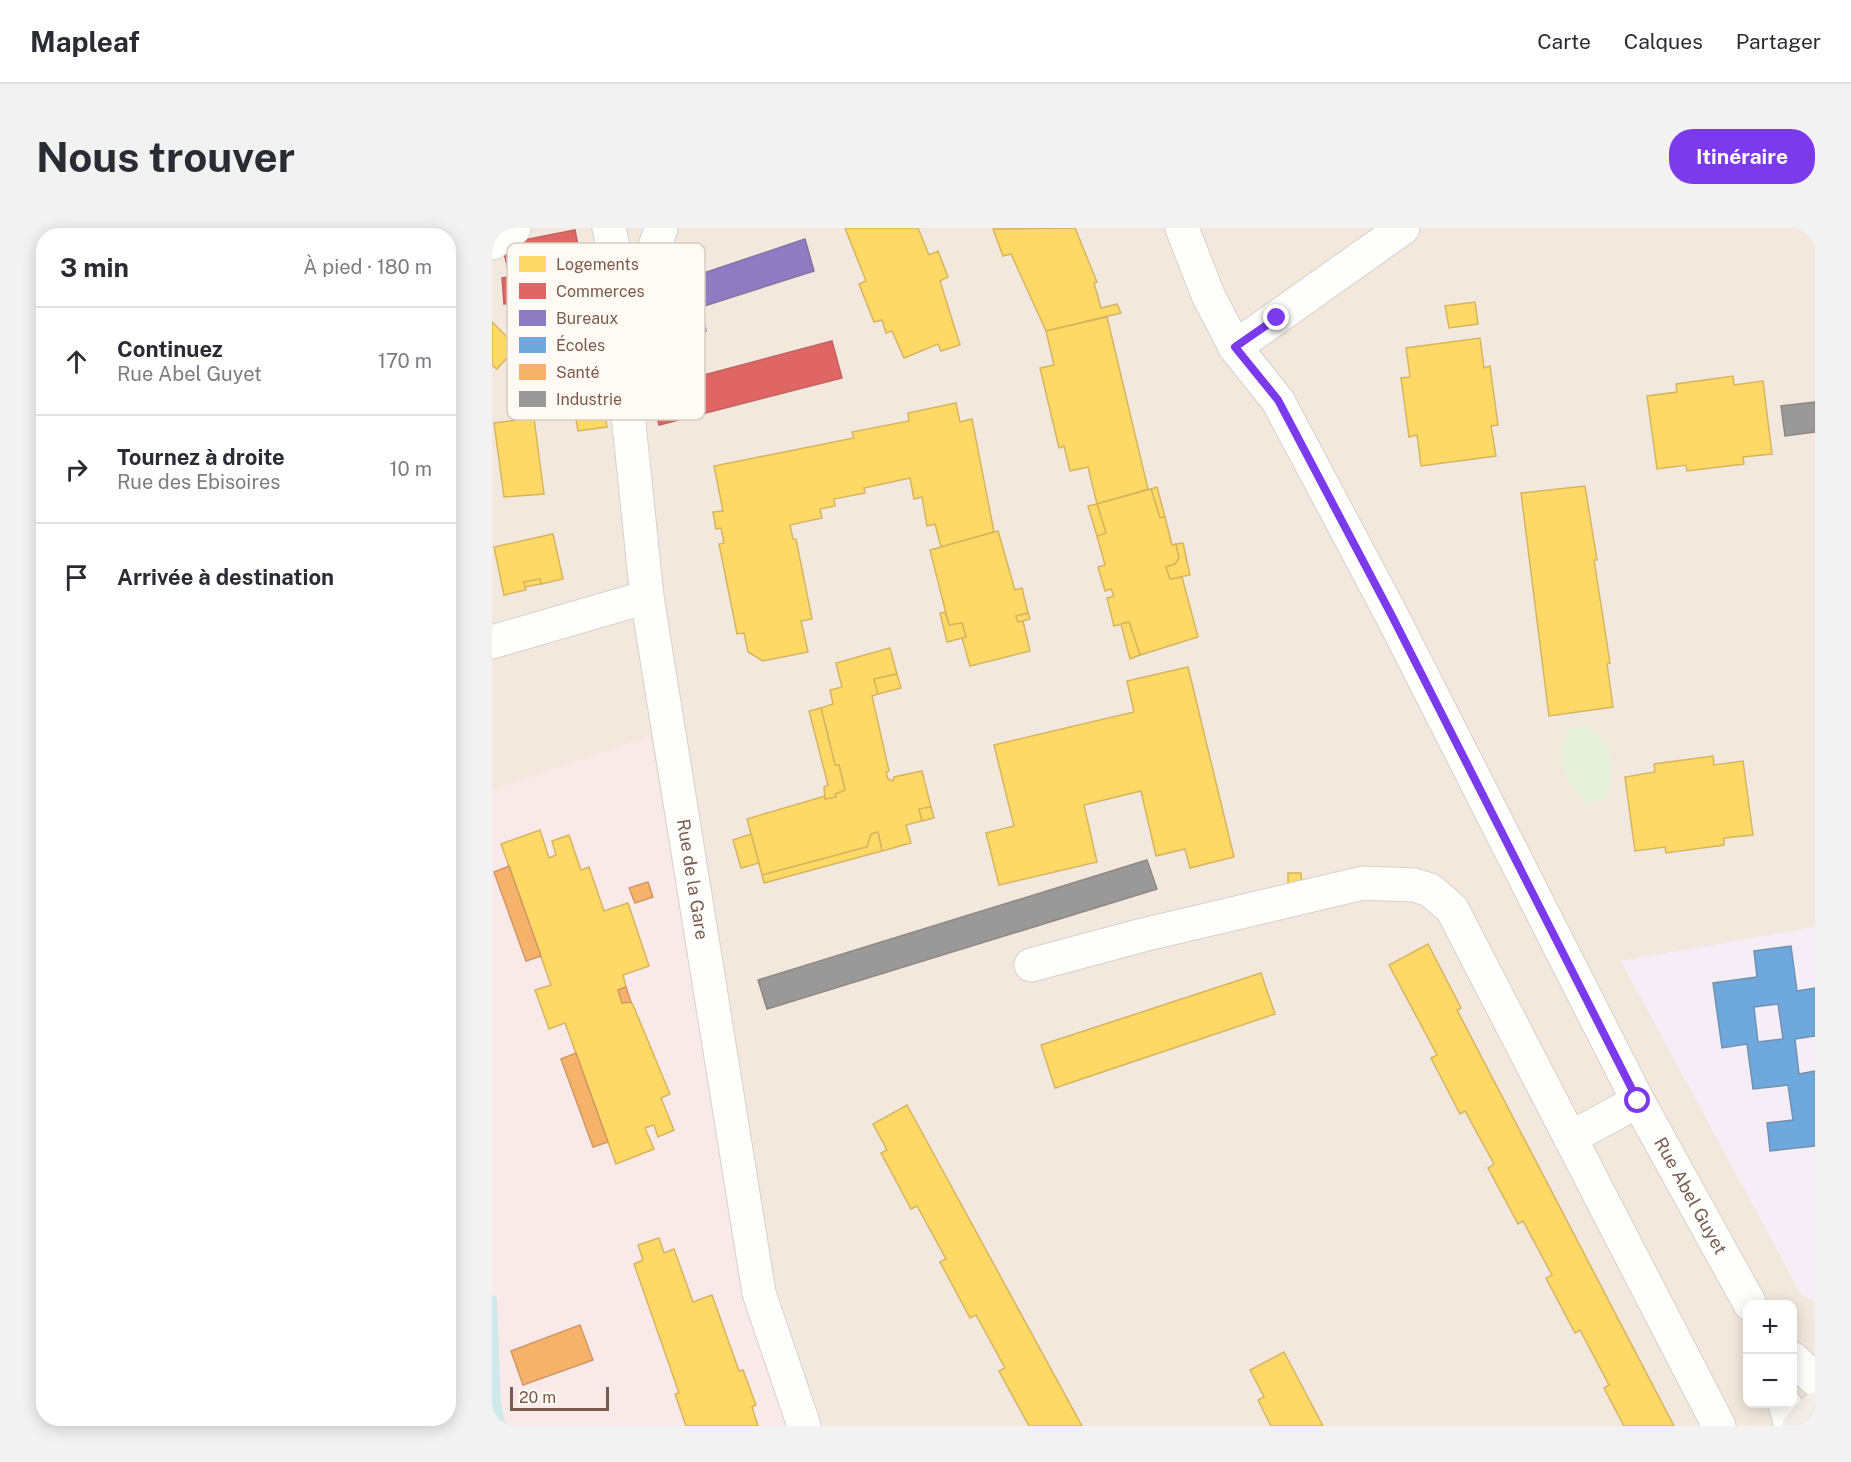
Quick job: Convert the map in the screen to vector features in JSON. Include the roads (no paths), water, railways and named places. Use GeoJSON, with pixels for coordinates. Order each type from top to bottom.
{"type":"FeatureCollection","features":[{"type":"Feature","properties":{"kind":"main road"},"geometry":{"type":"LineString","coordinates":[[1799,1426],[1815,1409]]}},
{"type":"Feature","properties":{"kind":"street"},"geometry":{"type":"LineString","coordinates":[[492,243],[514,228]]}},
{"type":"Feature","properties":{"kind":"street","name":"Rue Abel Guyet"},"geometry":{"type":"LineString","coordinates":[[1182,228],[1208,295],[1235,347],[1278,400],[1398,626],[1638,1101],[1747,1300]]}},
{"type":"Feature","properties":{"kind":"street"},"geometry":{"type":"LineString","coordinates":[[1235,347],[1403,228]]}},
{"type":"Feature","properties":{"kind":"street","name":"Rue de la Gare"},"geometry":{"type":"LineString","coordinates":[[611,235],[643,242],[660,231]]}},
{"type":"Feature","properties":{"kind":"street","name":"Rue de la Gare"},"geometry":{"type":"LineString","coordinates":[[629,420],[647,597],[759,1293],[804,1426]]}},
{"type":"Feature","properties":{"kind":"street"},"geometry":{"type":"LineString","coordinates":[[492,642],[647,597]]}},
{"type":"Feature","properties":{"kind":"street"},"geometry":{"type":"LineString","coordinates":[[1031,964],[1154,932],[1364,883],[1422,887],[1430,890],[1452,909],[1719,1426]]}},
{"type":"Feature","properties":{"kind":"street"},"geometry":{"type":"LineString","coordinates":[[1570,1138],[1638,1101]]}},
{"type":"Feature","properties":{"kind":"street"},"geometry":{"type":"LineString","coordinates":[[1797,1363],[1815,1379]]}},
{"type":"Feature","properties":{"kind":"street"},"geometry":{"type":"LineString","coordinates":[[1786,1408],[1791,1426]]}},
{"type":"Feature","properties":{"kind":"waterway"},"geometry":{"type":"LineString","coordinates":[[492,1300],[496,1404],[501,1426]]}}]}
